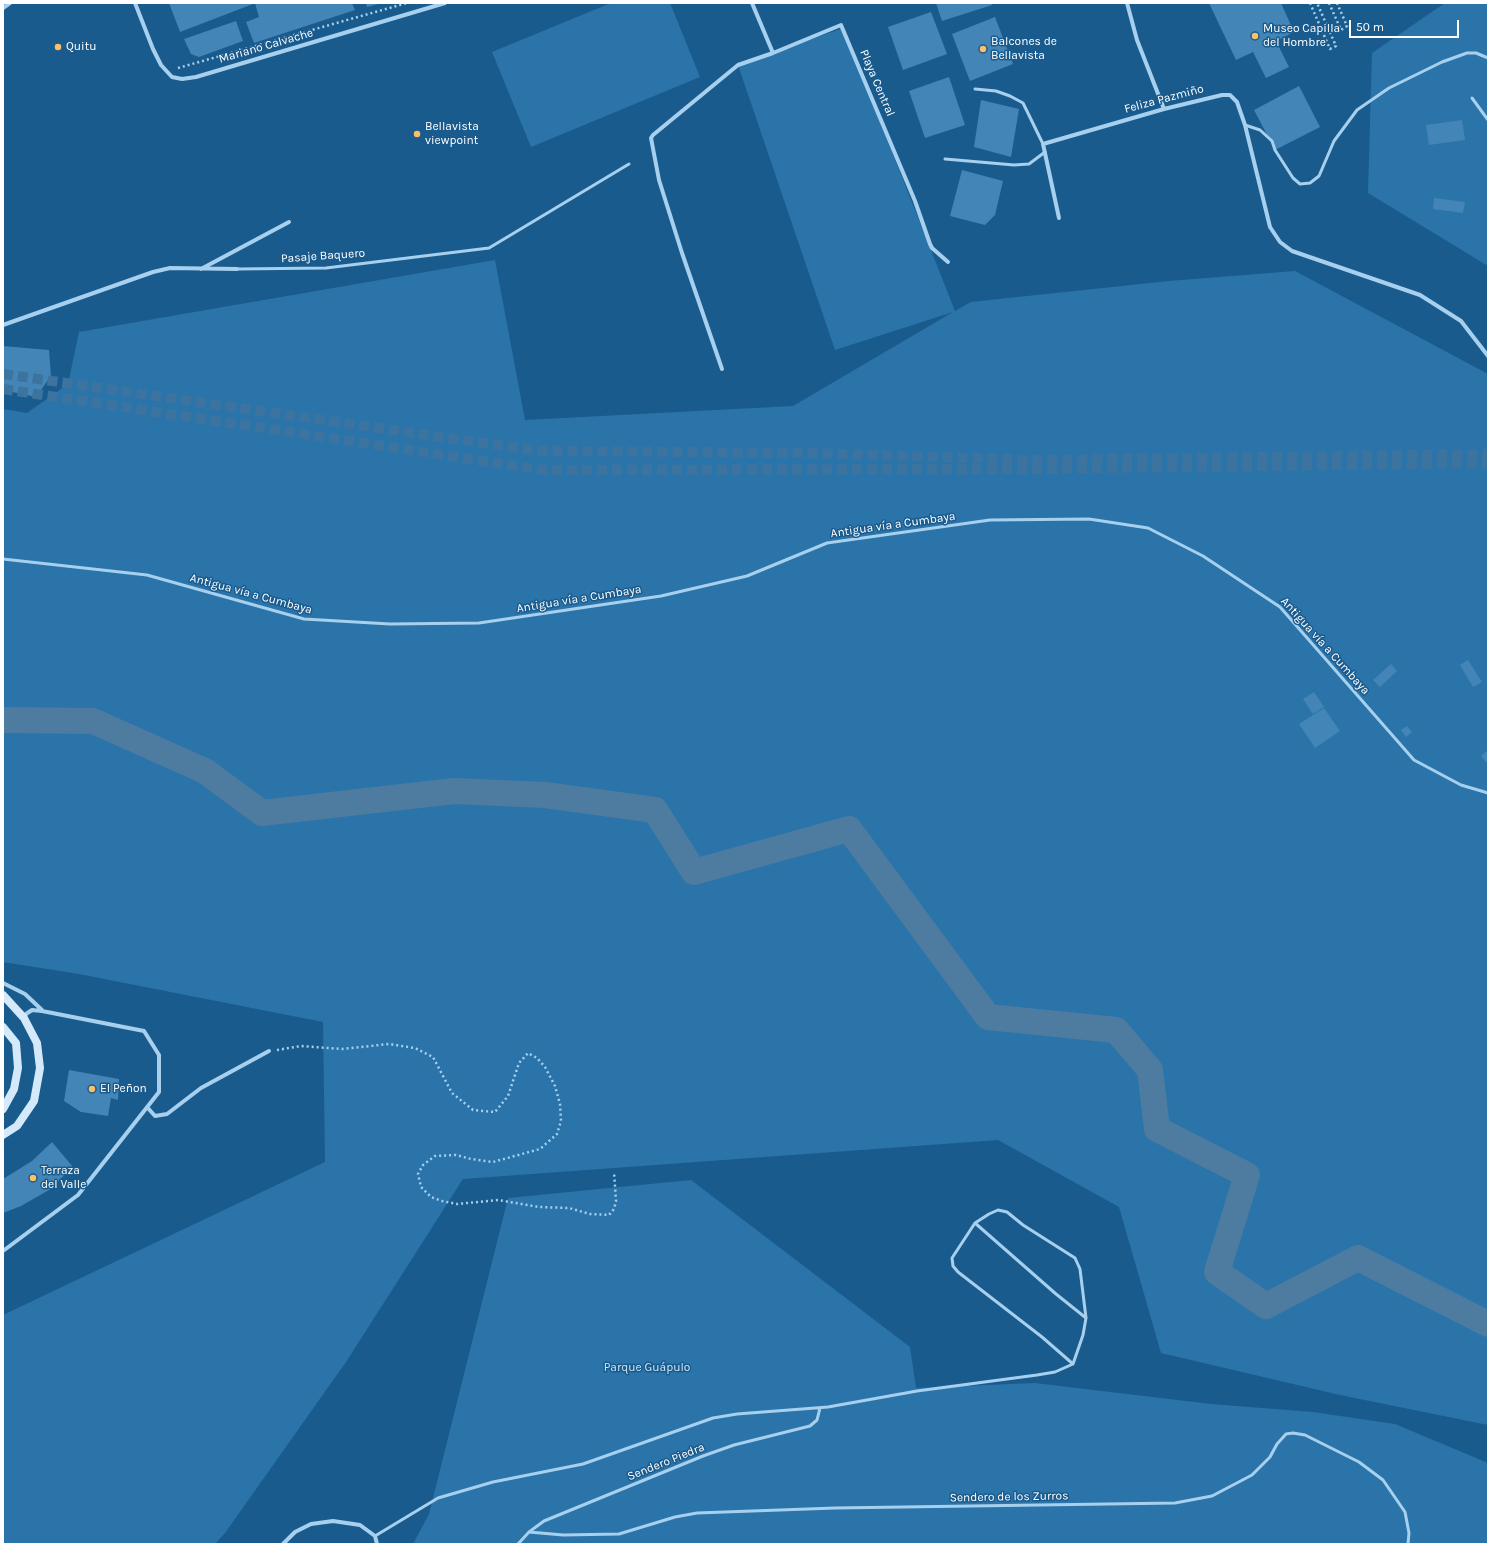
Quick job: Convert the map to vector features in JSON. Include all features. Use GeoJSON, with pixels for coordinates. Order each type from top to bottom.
{"type":"FeatureCollection","features":[{"type":"Feature","properties":{"kind":"main road"},"geometry":{"type":"LineString","coordinates":[[3,995],[24,1018],[37,1043],[40,1068],[34,1101],[17,1126],[3,1135]]}},
{"type":"Feature","properties":{"kind":"main road"},"geometry":{"type":"LineString","coordinates":[[3,1027],[16,1043],[18,1068],[14,1089],[3,1109]]}},
{"type":"Feature","properties":{"kind":"street"},"geometry":{"type":"LineString","coordinates":[[3,8],[10,3]]}},
{"type":"Feature","properties":{"kind":"street"},"geometry":{"type":"LineString","coordinates":[[135,3],[153,49],[166,72]]}},
{"type":"Feature","properties":{"kind":"street","name":"Mariano Calvache"},"geometry":{"type":"LineString","coordinates":[[166,72],[176,78],[182,79],[196,77],[445,3]]}},
{"type":"Feature","properties":{"kind":"street"},"geometry":{"type":"LineString","coordinates":[[722,369],[661,187],[653,154],[651,137],[738,65],[773,52],[752,3]]}},
{"type":"Feature","properties":{"kind":"street"},"geometry":{"type":"LineString","coordinates":[[1127,3],[1137,40],[1164,109]]}},
{"type":"Feature","properties":{"kind":"street","name":"Playa Central"},"geometry":{"type":"LineString","coordinates":[[773,52],[841,25],[915,201],[930,244],[932,248],[948,262]]}},
{"type":"Feature","properties":{"kind":"street","name":"Feliza Pazmiño"},"geometry":{"type":"LineString","coordinates":[[1042,144],[1164,109],[1222,95],[1230,95],[1237,102],[1245,125],[1270,227],[1280,242],[1292,251],[1420,295],[1461,321],[1488,356]]}},
{"type":"Feature","properties":{"kind":"street"},"geometry":{"type":"LineString","coordinates":[[1042,144],[1059,218]]}},
{"type":"Feature","properties":{"kind":"street"},"geometry":{"type":"LineString","coordinates":[[201,269],[289,222]]}},
{"type":"Feature","properties":{"kind":"street","name":"Pasaje Baquero"},"geometry":{"type":"LineString","coordinates":[[3,325],[153,272],[170,268],[237,269]]}},
{"type":"Feature","properties":{"kind":"street"},"geometry":{"type":"LineString","coordinates":[[3,982],[25,994],[42,1011]]}},
{"type":"Feature","properties":{"kind":"street"},"geometry":{"type":"LineString","coordinates":[[3,1251],[78,1195],[159,1092],[159,1056],[144,1031],[42,1011],[32,1010],[26,1014],[24,1018]]}},
{"type":"Feature","properties":{"kind":"street"},"geometry":{"type":"LineString","coordinates":[[147,1107],[155,1116],[167,1114],[201,1088],[269,1051]]}},
{"type":"Feature","properties":{"kind":"street"},"geometry":{"type":"LineString","coordinates":[[283,1544],[295,1532],[311,1524],[333,1521],[360,1525],[375,1536],[377,1544]]}},
{"type":"Feature","properties":{"kind":"lane"},"geometry":{"type":"LineString","coordinates":[[1245,125],[1260,130],[1272,141],[1275,150],[1293,178],[1300,184],[1310,183],[1319,176],[1334,141],[1357,110],[1389,88],[1442,62],[1467,53],[1476,53],[1488,58]]}},
{"type":"Feature","properties":{"kind":"lane"},"geometry":{"type":"LineString","coordinates":[[975,89],[996,91],[1023,103],[1042,144]]}},
{"type":"Feature","properties":{"kind":"lane"},"geometry":{"type":"LineString","coordinates":[[1472,98],[1488,120]]}},
{"type":"Feature","properties":{"kind":"lane"},"geometry":{"type":"LineString","coordinates":[[945,159],[1014,165],[1029,164],[1045,152]]}},
{"type":"Feature","properties":{"kind":"lane","name":"Pasaje Baquero"},"geometry":{"type":"LineString","coordinates":[[237,269],[326,268],[489,248],[629,164]]}},
{"type":"Feature","properties":{"kind":"lane","name":"Antigua vía a Cumbaya"},"geometry":{"type":"LineString","coordinates":[[3,559],[147,575],[304,619],[390,624],[479,623],[661,596],[747,576],[827,543],[983,521],[1089,519],[1148,528],[1203,556],[1280,607],[1414,760],[1460,785],[1488,793]]}},
{"type":"Feature","properties":{"kind":"lane"},"geometry":{"type":"LineString","coordinates":[[375,1536],[438,1498],[493,1482],[583,1464],[713,1418],[737,1414],[820,1408],[917,1391],[1055,1372],[1073,1364],[1083,1335],[1086,1318],[1080,1269],[1074,1258],[1023,1225],[1007,1212],[998,1210],[988,1214],[975,1223],[952,1258],[953,1266],[958,1272],[1042,1337],[1073,1364]]}},
{"type":"Feature","properties":{"kind":"lane"},"geometry":{"type":"LineString","coordinates":[[975,1223],[1056,1294],[1086,1318]]}},
{"type":"Feature","properties":{"kind":"lane","name":"Sendero Piedra"},"geometry":{"type":"LineString","coordinates":[[518,1544],[529,1532],[544,1521],[703,1456],[734,1445],[810,1426],[817,1420],[820,1408]]}},
{"type":"Feature","properties":{"kind":"lane","name":"Sendero de los Zurros"},"geometry":{"type":"LineString","coordinates":[[529,1532],[563,1535],[619,1534],[674,1517],[697,1513],[834,1508],[1175,1503],[1212,1496],[1252,1475],[1270,1457],[1277,1444],[1286,1434],[1293,1433],[1305,1435],[1359,1462],[1383,1480],[1405,1512],[1409,1533],[1408,1544]]}},
{"type":"Feature","properties":{"kind":"path"},"geometry":{"type":"LineString","coordinates":[[166,72],[407,3]]}},
{"type":"Feature","properties":{"kind":"path"},"geometry":{"type":"LineString","coordinates":[[1310,3],[1330,49],[1336,46],[1317,3]]}},
{"type":"Feature","properties":{"kind":"path"},"geometry":{"type":"LineString","coordinates":[[1329,3],[1341,30],[1347,26],[1337,3]]}},
{"type":"Feature","properties":{"kind":"path"},"geometry":{"type":"LineString","coordinates":[[269,1051],[301,1046],[342,1049],[389,1044],[415,1048],[433,1058],[452,1093],[473,1110],[495,1112],[508,1096],[519,1063],[528,1053],[537,1058],[546,1067],[555,1086],[560,1104],[561,1121],[557,1134],[540,1149],[493,1162],[456,1155],[435,1156],[423,1165],[418,1174],[421,1187],[431,1196],[442,1201],[457,1204],[498,1200],[539,1207],[569,1208],[590,1214],[609,1215],[614,1209],[616,1201],[614,1172]]}},
{"type":"Feature","properties":{"kind":"green space"},"geometry":{"type":"Polygon","coordinates":[[[611,3],[670,3],[700,77],[531,147],[492,52],[611,3]]]}},
{"type":"Feature","properties":{"kind":"green space"},"geometry":{"type":"Polygon","coordinates":[[[1445,3],[1488,3],[1488,266],[1368,193],[1372,53],[1445,3]]]}},
{"type":"Feature","properties":{"kind":"green space"},"geometry":{"type":"Polygon","coordinates":[[[843,28],[955,311],[971,302],[1169,281],[1295,271],[1488,374],[1488,1425],[1340,1395],[1161,1353],[1119,1207],[998,1140],[463,1179],[346,1362],[225,1533],[215,1544],[3,1544],[3,1315],[325,1162],[323,1022],[79,974],[3,962],[3,409],[27,413],[68,384],[79,332],[495,260],[525,420],[793,406],[953,312],[835,350],[738,65],[843,28]]]}},
{"type":"Feature","properties":{"kind":"green space","name":"Parque Guápulo"},"geometry":{"type":"Polygon","coordinates":[[[691,1180],[910,1347],[916,1388],[1035,1383],[1211,1404],[1313,1412],[1395,1424],[1488,1463],[1488,1544],[413,1544],[429,1514],[508,1198],[691,1180]]]}},
{"type":"Feature","properties":{"kind":"building"},"geometry":{"type":"Polygon","coordinates":[[[169,3],[253,3],[253,4],[180,32],[169,3]]]}},
{"type":"Feature","properties":{"kind":"building"},"geometry":{"type":"Polygon","coordinates":[[[255,3],[352,3],[355,10],[254,43],[246,22],[259,17],[255,3]]]}},
{"type":"Feature","properties":{"kind":"building"},"geometry":{"type":"Polygon","coordinates":[[[366,3],[382,3],[367,7],[366,3]]]}},
{"type":"Feature","properties":{"kind":"building"},"geometry":{"type":"Polygon","coordinates":[[[936,3],[991,3],[992,5],[942,21],[936,3]]]}},
{"type":"Feature","properties":{"kind":"building","name":"Museo Capilla del Hombre"},"geometry":{"type":"Polygon","coordinates":[[[1209,3],[1281,3],[1294,32],[1276,41],[1289,67],[1266,78],[1253,52],[1236,60],[1209,3]]]}},
{"type":"Feature","properties":{"kind":"building"},"geometry":{"type":"Polygon","coordinates":[[[931,12],[947,54],[903,70],[888,27],[931,12]]]}},
{"type":"Feature","properties":{"kind":"building","name":"Balcones de Bellavista"},"geometry":{"type":"Polygon","coordinates":[[[995,17],[1013,64],[970,81],[952,34],[995,17]]]}},
{"type":"Feature","properties":{"kind":"building"},"geometry":{"type":"Polygon","coordinates":[[[236,21],[243,41],[199,57],[191,54],[184,39],[236,21]]]}},
{"type":"Feature","properties":{"kind":"building"},"geometry":{"type":"Polygon","coordinates":[[[949,77],[965,125],[925,138],[909,91],[949,77]]]}},
{"type":"Feature","properties":{"kind":"building"},"geometry":{"type":"Polygon","coordinates":[[[1299,86],[1320,127],[1275,150],[1254,110],[1299,86]]]}},
{"type":"Feature","properties":{"kind":"building"},"geometry":{"type":"Polygon","coordinates":[[[981,100],[1019,109],[1011,157],[974,147],[981,100]]]}},
{"type":"Feature","properties":{"kind":"building"},"geometry":{"type":"Polygon","coordinates":[[[1462,120],[1465,140],[1429,145],[1426,125],[1462,120]]]}},
{"type":"Feature","properties":{"kind":"building"},"geometry":{"type":"Polygon","coordinates":[[[962,170],[1003,181],[995,215],[985,225],[950,216],[962,170]]]}},
{"type":"Feature","properties":{"kind":"building"},"geometry":{"type":"Polygon","coordinates":[[[1434,198],[1465,202],[1463,213],[1433,209],[1434,198]]]}},
{"type":"Feature","properties":{"kind":"building"},"geometry":{"type":"Polygon","coordinates":[[[3,346],[49,350],[51,376],[36,397],[3,390],[3,346]]]}},
{"type":"Feature","properties":{"kind":"building"},"geometry":{"type":"Polygon","coordinates":[[[1468,660],[1482,682],[1473,687],[1460,665],[1468,660]]]}},
{"type":"Feature","properties":{"kind":"building"},"geometry":{"type":"Polygon","coordinates":[[[1391,664],[1397,671],[1380,687],[1373,680],[1391,664]]]}},
{"type":"Feature","properties":{"kind":"building"},"geometry":{"type":"Polygon","coordinates":[[[1314,692],[1324,707],[1313,714],[1303,699],[1314,692]]]}},
{"type":"Feature","properties":{"kind":"building"},"geometry":{"type":"Polygon","coordinates":[[[1324,708],[1340,731],[1315,748],[1299,724],[1324,708]]]}},
{"type":"Feature","properties":{"kind":"building"},"geometry":{"type":"Polygon","coordinates":[[[1407,726],[1412,732],[1406,737],[1401,730],[1407,726]]]}},
{"type":"Feature","properties":{"kind":"building"},"geometry":{"type":"Polygon","coordinates":[[[1488,750],[1488,760],[1486,762],[1481,756],[1488,750]]]}},
{"type":"Feature","properties":{"kind":"building","name":"El Peñon"},"geometry":{"type":"Polygon","coordinates":[[[69,1070],[119,1079],[118,1100],[111,1098],[108,1116],[81,1112],[64,1101],[69,1070]]]}},
{"type":"Feature","properties":{"kind":"building","name":"Terraza del Valle"},"geometry":{"type":"Polygon","coordinates":[[[52,1142],[73,1167],[49,1190],[21,1206],[3,1213],[3,1179],[32,1161],[52,1142]]]}},
{"type":"Feature","properties":{"kind":"waterway"},"geometry":{"type":"LineString","coordinates":[[3,720],[93,721],[205,771],[262,813],[454,791],[545,795],[655,810],[694,872],[849,829],[988,1017],[1116,1030],[1150,1070],[1157,1129],[1247,1175],[1217,1272],[1266,1306],[1358,1258],[1488,1324]]}},
{"type":"Feature","properties":{"kind":"tunnel"},"geometry":{"type":"LineString","coordinates":[[3,374],[539,451],[811,453],[1036,460],[1488,454]]}},
{"type":"Feature","properties":{"kind":"tunnel"},"geometry":{"type":"LineString","coordinates":[[3,389],[543,470],[1035,469],[1488,463]]}},
{"type":"Feature","properties":{"kind":"place","name":"Museo Capilla del Hombre"},"geometry":{"type":"Point","coordinates":[1255,36]}},
{"type":"Feature","properties":{"kind":"place","name":"Quitu"},"geometry":{"type":"Point","coordinates":[58,47]}},
{"type":"Feature","properties":{"kind":"place","name":"Balcones de Bellavista"},"geometry":{"type":"Point","coordinates":[983,49]}},
{"type":"Feature","properties":{"kind":"place","name":"Bellavista viewpoint"},"geometry":{"type":"Point","coordinates":[417,134]}},
{"type":"Feature","properties":{"kind":"place","name":"El Peñon"},"geometry":{"type":"Point","coordinates":[92,1089]}},
{"type":"Feature","properties":{"kind":"place","name":"Terraza del Valle"},"geometry":{"type":"Point","coordinates":[33,1178]}}]}
